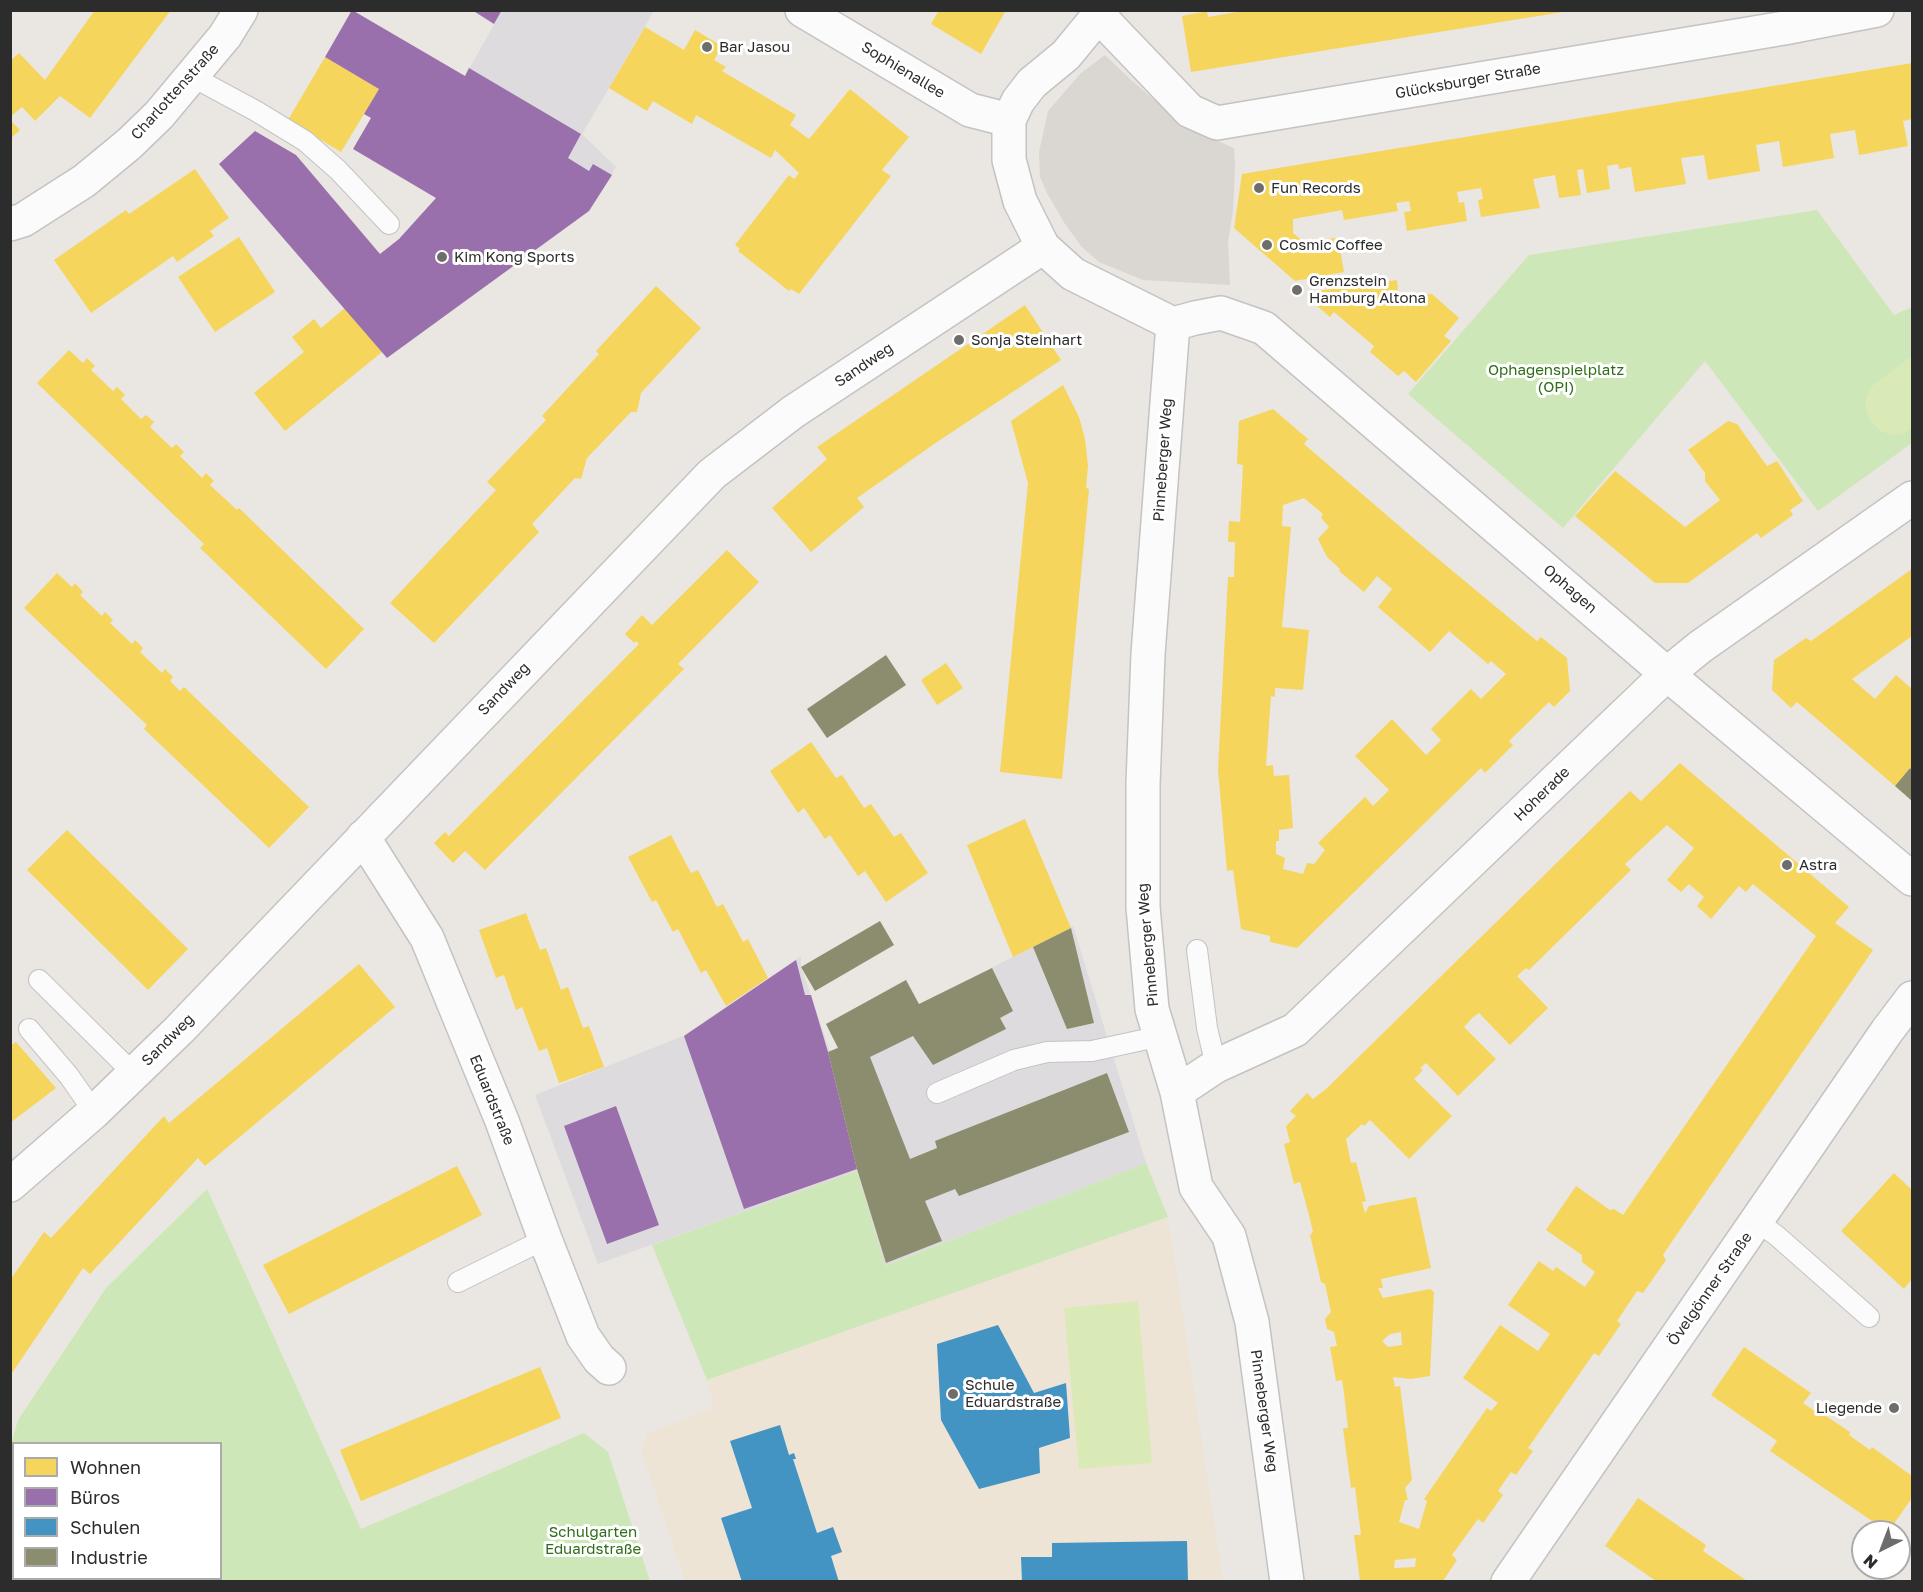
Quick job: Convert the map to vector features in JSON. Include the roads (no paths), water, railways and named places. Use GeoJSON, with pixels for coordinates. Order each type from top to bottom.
{"type":"FeatureCollection","features":[{"type":"Feature","properties":{"kind":"street","name":"Charlottenstraße"},"geometry":{"type":"LineString","coordinates":[[10,224],[23,220],[93,173],[129,144],[159,115],[225,36],[241,10]]}},
{"type":"Feature","properties":{"kind":"street","name":"Sophienallee"},"geometry":{"type":"LineString","coordinates":[[802,10],[970,110],[1009,120]]}},
{"type":"Feature","properties":{"kind":"street","name":"Glücksburger Straße"},"geometry":{"type":"LineString","coordinates":[[1101,13],[1190,111],[1217,123],[1784,28],[1876,10]]}},
{"type":"Feature","properties":{"kind":"street"},"geometry":{"type":"LineString","coordinates":[[1101,13],[1066,55],[1032,83],[1017,101],[1009,120],[1008,156],[1020,201],[1043,247],[1073,274],[1173,324]]}},
{"type":"Feature","properties":{"kind":"street","name":"Sandweg"},"geometry":{"type":"LineString","coordinates":[[10,1185],[94,1112],[179,1030],[712,474],[794,412],[1043,247]]}},
{"type":"Feature","properties":{"kind":"street","name":"Ophagen"},"geometry":{"type":"LineString","coordinates":[[1173,324],[1221,313],[1264,327],[1667,674],[1912,879]]}},
{"type":"Feature","properties":{"kind":"street","name":"Pinneberger Weg"},"geometry":{"type":"LineString","coordinates":[[1173,324],[1148,654],[1143,784],[1143,907],[1152,1009],[1178,1092],[1196,1187],[1229,1236],[1252,1322],[1287,1581]]}},
{"type":"Feature","properties":{"kind":"street","name":"Hoherade"},"geometry":{"type":"LineString","coordinates":[[1178,1092],[1216,1065],[1295,1030],[1667,674],[1700,647],[1912,498]]}},
{"type":"Feature","properties":{"kind":"street","name":"Eduardstraße"},"geometry":{"type":"LineString","coordinates":[[363,837],[427,938],[502,1121],[583,1336],[599,1359],[609,1368]]}},
{"type":"Feature","properties":{"kind":"street","name":"Övelgönner Straße"},"geometry":{"type":"LineString","coordinates":[[1508,1581],[1912,998]]}},
{"type":"Feature","properties":{"kind":"lane"},"geometry":{"type":"LineString","coordinates":[[191,76],[305,141],[338,170],[389,224]]}},
{"type":"Feature","properties":{"kind":"lane"},"geometry":{"type":"LineString","coordinates":[[1197,950],[1207,1028],[1216,1065]]}},
{"type":"Feature","properties":{"kind":"lane"},"geometry":{"type":"LineString","coordinates":[[39,980],[134,1074]]}},
{"type":"Feature","properties":{"kind":"lane"},"geometry":{"type":"LineString","coordinates":[[29,1029],[69,1076],[94,1112]]}},
{"type":"Feature","properties":{"kind":"lane"},"geometry":{"type":"LineString","coordinates":[[937,1093],[1014,1060],[1036,1054],[1092,1051],[1161,1036]]}},
{"type":"Feature","properties":{"kind":"lane"},"geometry":{"type":"LineString","coordinates":[[1757,1221],[1869,1317]]}},
{"type":"Feature","properties":{"kind":"lane"},"geometry":{"type":"LineString","coordinates":[[458,1282],[545,1239]]}},
{"type":"Feature","properties":{"kind":"place","name":"Bar Jasou"},"geometry":{"type":"Point","coordinates":[707,47]}},
{"type":"Feature","properties":{"kind":"place","name":"Fun Records"},"geometry":{"type":"Point","coordinates":[1259,188]}},
{"type":"Feature","properties":{"kind":"place","name":"Cosmic Coffee"},"geometry":{"type":"Point","coordinates":[1267,245]}},
{"type":"Feature","properties":{"kind":"place","name":"Kim Kong Sports"},"geometry":{"type":"Point","coordinates":[442,257]}},
{"type":"Feature","properties":{"kind":"place","name":"Grenzstein Hamburg Altona"},"geometry":{"type":"Point","coordinates":[1297,290]}},
{"type":"Feature","properties":{"kind":"place","name":"Sonja Steinhart"},"geometry":{"type":"Point","coordinates":[959,340]}},
{"type":"Feature","properties":{"kind":"place","name":"Astra"},"geometry":{"type":"Point","coordinates":[1787,865]}},
{"type":"Feature","properties":{"kind":"place","name":"Schule Eduardstraße"},"geometry":{"type":"Point","coordinates":[953,1394]}},
{"type":"Feature","properties":{"kind":"place","name":"Liegende"},"geometry":{"type":"Point","coordinates":[1894,1408]}},
{"type":"Feature","properties":{"kind":"park label","name":"Ophagenspielplatz (OPI)"},"geometry":{"type":"Point","coordinates":[1556,378]}},
{"type":"Feature","properties":{"kind":"park label","name":"Schulgarten Eduardstraße"},"geometry":{"type":"Point","coordinates":[593,1540]}}]}
